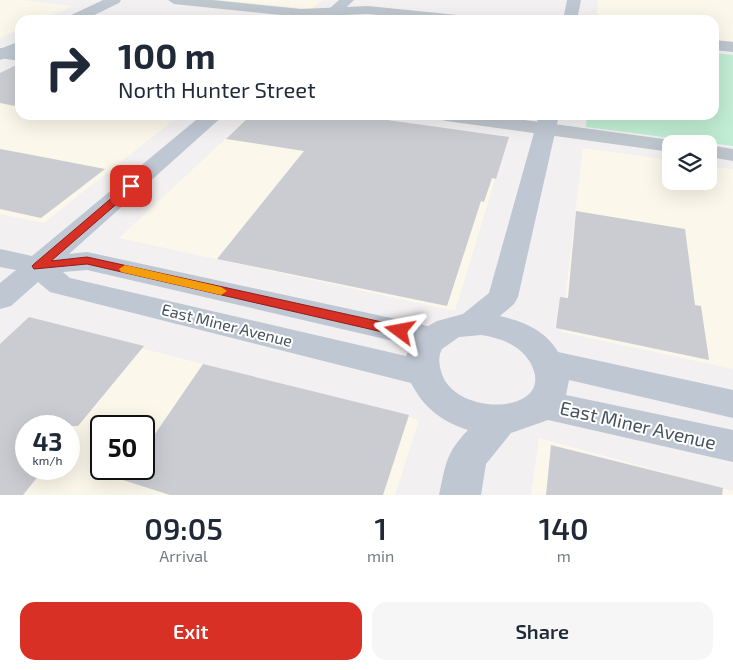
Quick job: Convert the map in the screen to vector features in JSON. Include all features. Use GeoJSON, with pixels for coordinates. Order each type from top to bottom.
{"type":"FeatureCollection","features":[{"type":"Feature","properties":{"kind":"main road"},"geometry":{"type":"LineString","coordinates":[[81,15],[108,0]]}},
{"type":"Feature","properties":{"kind":"main road"},"geometry":{"type":"LineString","coordinates":[[330,15],[347,0]]}},
{"type":"Feature","properties":{"kind":"main road"},"geometry":{"type":"LineString","coordinates":[[571,15],[574,0]]}},
{"type":"Feature","properties":{"kind":"main road"},"geometry":{"type":"LineString","coordinates":[[1,54],[15,48]]}},
{"type":"Feature","properties":{"kind":"main road"},"geometry":{"type":"LineString","coordinates":[[0,299],[208,120]]}},
{"type":"Feature","properties":{"kind":"main road"},"geometry":{"type":"LineString","coordinates":[[472,324],[503,297],[547,122]]}},
{"type":"Feature","properties":{"kind":"main road","name":"East Miner Avenue"},"geometry":{"type":"LineString","coordinates":[[0,258],[38,266],[87,261],[434,339]]}},
{"type":"Feature","properties":{"kind":"main road","name":"East Miner Avenue"},"geometry":{"type":"LineString","coordinates":[[38,266],[58,284],[422,372]]}},
{"type":"Feature","properties":{"kind":"main road"},"geometry":{"type":"LineString","coordinates":[[503,297],[521,335]]}},
{"type":"Feature","properties":{"kind":"main road"},"geometry":{"type":"LineString","coordinates":[[472,324],[502,327],[521,335],[536,346],[549,364],[552,375],[551,390],[542,404],[528,414],[508,420],[486,420],[450,407],[430,389],[422,372],[423,356],[430,342],[443,332],[461,325],[472,324]]}},
{"type":"Feature","properties":{"kind":"main road"},"geometry":{"type":"LineString","coordinates":[[549,364],[733,404]]}},
{"type":"Feature","properties":{"kind":"main road","name":"East Miner Avenue"},"geometry":{"type":"LineString","coordinates":[[542,404],[733,446]]}},
{"type":"Feature","properties":{"kind":"main road"},"geometry":{"type":"LineString","coordinates":[[450,407],[463,476]]}},
{"type":"Feature","properties":{"kind":"main road"},"geometry":{"type":"LineString","coordinates":[[665,431],[698,419],[733,427]]}},
{"type":"Feature","properties":{"kind":"main road"},"geometry":{"type":"LineString","coordinates":[[463,476],[500,420]]}},
{"type":"Feature","properties":{"kind":"street"},"geometry":{"type":"LineString","coordinates":[[174,0],[319,15]]}},
{"type":"Feature","properties":{"kind":"street"},"geometry":{"type":"LineString","coordinates":[[336,15],[368,10],[418,15]]}},
{"type":"Feature","properties":{"kind":"street"},"geometry":{"type":"LineString","coordinates":[[719,45],[733,46]]}},
{"type":"Feature","properties":{"kind":"street"},"geometry":{"type":"LineString","coordinates":[[1,54],[15,55]]}},
{"type":"Feature","properties":{"kind":"street"},"geometry":{"type":"LineString","coordinates":[[518,120],[547,122],[662,144]]}},
{"type":"Feature","properties":{"kind":"street"},"geometry":{"type":"LineString","coordinates":[[717,153],[733,155]]}},
{"type":"Feature","properties":{"kind":"shaded area"},"geometry":{"type":"Polygon","coordinates":[[[0,0],[25,0],[73,6],[52,15],[15,15],[15,31],[0,38],[0,0]]]}},
{"type":"Feature","properties":{"kind":"shaded area"},"geometry":{"type":"Polygon","coordinates":[[[221,0],[323,0],[311,9],[221,0]]]}},
{"type":"Feature","properties":{"kind":"shaded area"},"geometry":{"type":"Polygon","coordinates":[[[598,0],[733,0],[733,41],[719,40],[719,15],[596,15],[598,0]]]}},
{"type":"Feature","properties":{"kind":"shaded area"},"geometry":{"type":"Polygon","coordinates":[[[15,66],[15,120],[174,120],[44,223],[0,214],[0,73],[15,66]]]}},
{"type":"Feature","properties":{"kind":"shaded area"},"geometry":{"type":"Polygon","coordinates":[[[246,120],[390,120],[508,137],[455,311],[119,238],[246,120]]]}},
{"type":"Feature","properties":{"kind":"shaded area"},"geometry":{"type":"Polygon","coordinates":[[[583,148],[662,159],[662,190],[717,190],[717,167],[733,169],[733,369],[561,332],[583,148]]]}},
{"type":"Feature","properties":{"kind":"shaded area"},"geometry":{"type":"Polygon","coordinates":[[[33,320],[419,420],[395,495],[0,495],[15,415],[15,480],[80,480],[80,415],[15,415],[33,320]]]}},
{"type":"Feature","properties":{"kind":"shaded area"},"geometry":{"type":"Polygon","coordinates":[[[539,438],[733,491],[733,495],[531,495],[539,438]]]}},
{"type":"Feature","properties":{"kind":"green space"},"geometry":{"type":"Polygon","coordinates":[[[719,54],[733,55],[733,146],[717,144],[717,135],[662,135],[662,137],[586,127],[587,120],[719,120],[719,54]]]}},
{"type":"Feature","properties":{"kind":"building"},"geometry":{"type":"Polygon","coordinates":[[[15,66],[15,106],[0,103],[0,73],[15,66]]]}},
{"type":"Feature","properties":{"kind":"building"},"geometry":{"type":"Polygon","coordinates":[[[246,120],[388,120],[509,137],[496,179],[492,178],[484,202],[481,201],[447,306],[217,259],[304,151],[226,139],[246,120]]]}},
{"type":"Feature","properties":{"kind":"building"},"geometry":{"type":"Polygon","coordinates":[[[0,149],[105,169],[41,218],[0,209],[0,149]]]}},
{"type":"Feature","properties":{"kind":"building"},"geometry":{"type":"Polygon","coordinates":[[[576,211],[685,229],[695,305],[701,306],[709,360],[556,328],[560,297],[568,298],[576,211]]]}},
{"type":"Feature","properties":{"kind":"building"},"geometry":{"type":"Polygon","coordinates":[[[29,317],[144,346],[80,424],[80,415],[15,415],[15,480],[35,480],[23,495],[0,495],[0,344],[29,317]]]}},
{"type":"Feature","properties":{"kind":"building"},"geometry":{"type":"Polygon","coordinates":[[[203,364],[409,415],[383,495],[170,495],[123,480],[155,480],[155,434],[203,364]]]}},
{"type":"Feature","properties":{"kind":"building"},"geometry":{"type":"Polygon","coordinates":[[[551,445],[723,488],[722,495],[546,495],[551,445]]]}},
{"type":"Feature","properties":{"kind":"slow traffic"},"geometry":{"type":"LineString","coordinates":[[125,269],[221,291]]}},
{"type":"Feature","properties":{"kind":"route"},"geometry":{"type":"LineString","coordinates":[[131,186],[38,266],[83,260],[400,331]]}}]}
